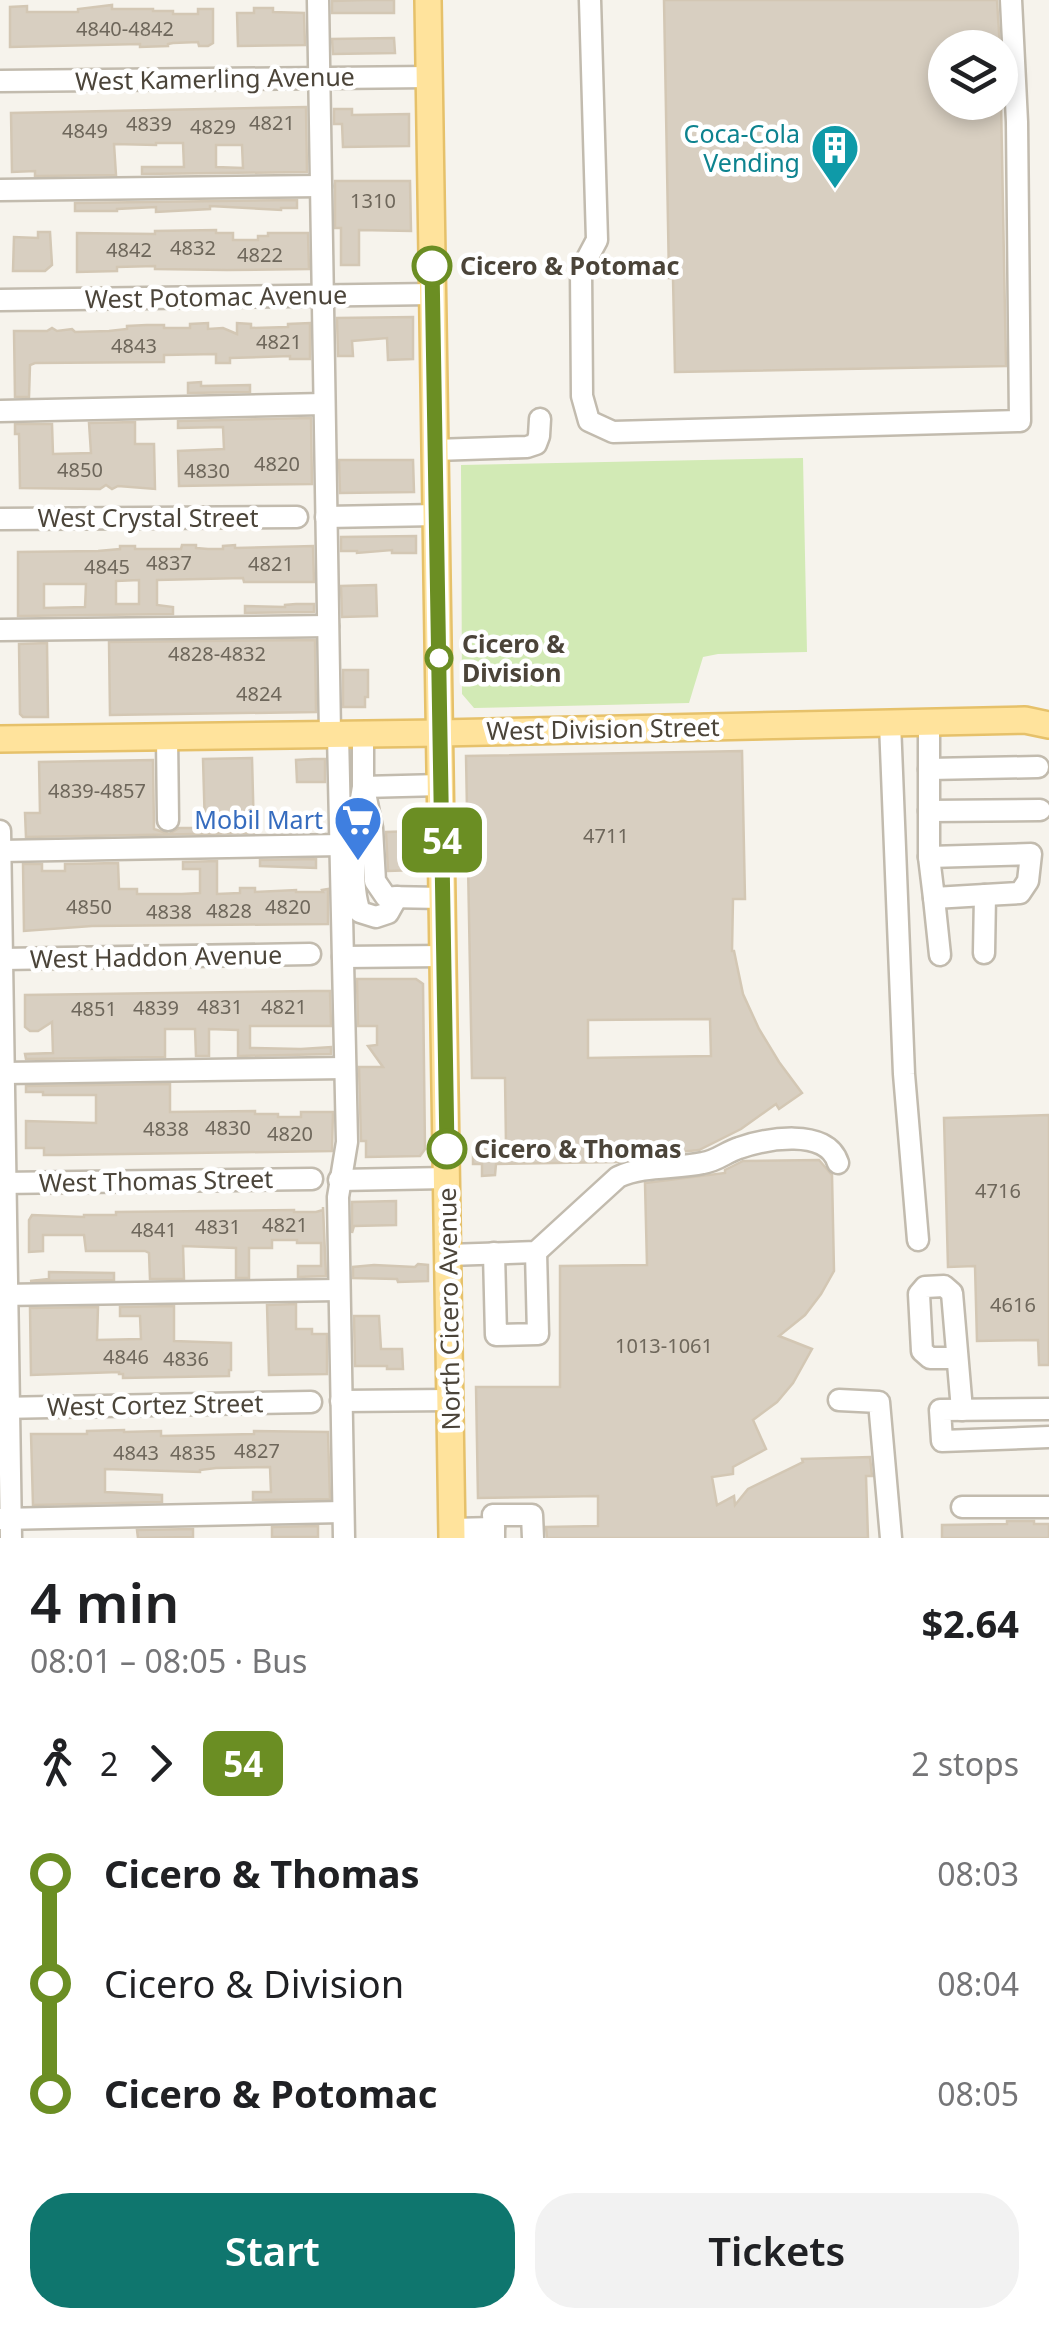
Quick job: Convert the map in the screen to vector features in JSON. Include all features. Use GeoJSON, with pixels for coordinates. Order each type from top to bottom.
{"type":"FeatureCollection","features":[{"type":"Feature","properties":{"kind":"main road","name":"North Cicero Avenue"},"geometry":{"type":"LineString","coordinates":[[428,0],[452,1534]]}},
{"type":"Feature","properties":{"kind":"main road","name":"West Division Street"},"geometry":{"type":"LineString","coordinates":[[0,739],[1041,719]]}},
{"type":"Feature","properties":{"kind":"street"},"geometry":{"type":"LineString","coordinates":[[318,0],[328,626],[344,734],[341,845],[347,1142],[339,1180],[344,1538]]}},
{"type":"Feature","properties":{"kind":"street"},"geometry":{"type":"LineString","coordinates":[[590,0],[597,240],[581,270],[582,396],[590,421],[614,432],[1020,421],[1017,122],[1011,0]]}},
{"type":"Feature","properties":{"kind":"street","name":"West Kamerling Avenue"},"geometry":{"type":"LineString","coordinates":[[0,81],[430,77]]}},
{"type":"Feature","properties":{"kind":"street"},"geometry":{"type":"LineString","coordinates":[[0,190],[321,186]]}},
{"type":"Feature","properties":{"kind":"street","name":"West Potomac Avenue"},"geometry":{"type":"LineString","coordinates":[[0,300],[432,294]]}},
{"type":"Feature","properties":{"kind":"street"},"geometry":{"type":"LineString","coordinates":[[0,410],[324,404]]}},
{"type":"Feature","properties":{"kind":"street"},"geometry":{"type":"LineString","coordinates":[[436,450],[527,447],[536,444],[540,419]]}},
{"type":"Feature","properties":{"kind":"street"},"geometry":{"type":"LineString","coordinates":[[326,517],[437,515]]}},
{"type":"Feature","properties":{"kind":"street","name":"West Crystal Street"},"geometry":{"type":"LineString","coordinates":[[0,520],[297,518]]}},
{"type":"Feature","properties":{"kind":"street"},"geometry":{"type":"LineString","coordinates":[[0,630],[328,626]]}},
{"type":"Feature","properties":{"kind":"street"},"geometry":{"type":"LineString","coordinates":[[928,722],[929,857],[940,956]]}},
{"type":"Feature","properties":{"kind":"street"},"geometry":{"type":"LineString","coordinates":[[890,723],[904,1074],[918,1240]]}},
{"type":"Feature","properties":{"kind":"street"},"geometry":{"type":"LineString","coordinates":[[344,734],[363,787],[372,828],[374,881],[386,897],[443,898]]}},
{"type":"Feature","properties":{"kind":"street"},"geometry":{"type":"LineString","coordinates":[[167,737],[168,820]]}},
{"type":"Feature","properties":{"kind":"street"},"geometry":{"type":"LineString","coordinates":[[928,769],[1038,767]]}},
{"type":"Feature","properties":{"kind":"street"},"geometry":{"type":"LineString","coordinates":[[363,787],[441,785]]}},
{"type":"Feature","properties":{"kind":"street"},"geometry":{"type":"LineString","coordinates":[[363,787],[356,828],[355,899],[360,912],[376,917],[388,913],[397,898]]}},
{"type":"Feature","properties":{"kind":"street"},"geometry":{"type":"LineString","coordinates":[[929,811],[1040,810]]}},
{"type":"Feature","properties":{"kind":"street"},"geometry":{"type":"LineString","coordinates":[[0,831],[7,1526],[344,1512]]}},
{"type":"Feature","properties":{"kind":"street"},"geometry":{"type":"LineString","coordinates":[[0,851],[341,845]]}},
{"type":"Feature","properties":{"kind":"street"},"geometry":{"type":"LineString","coordinates":[[929,857],[1032,854],[1028,881],[1020,892],[934,898]]}},
{"type":"Feature","properties":{"kind":"street"},"geometry":{"type":"LineString","coordinates":[[984,896],[984,954]]}},
{"type":"Feature","properties":{"kind":"street","name":"West Haddon Avenue"},"geometry":{"type":"LineString","coordinates":[[2,959],[310,954]]}},
{"type":"Feature","properties":{"kind":"street"},"geometry":{"type":"LineString","coordinates":[[343,957],[444,956]]}},
{"type":"Feature","properties":{"kind":"street"},"geometry":{"type":"LineString","coordinates":[[4,1073],[345,1068]]}},
{"type":"Feature","properties":{"kind":"street"},"geometry":{"type":"LineString","coordinates":[[448,1254],[536,1252],[618,1177],[634,1170],[709,1162],[740,1148],[796,1138],[817,1142],[836,1156],[838,1163]]}},
{"type":"Feature","properties":{"kind":"street"},"geometry":{"type":"LineString","coordinates":[[339,1180],[447,1178]]}},
{"type":"Feature","properties":{"kind":"street","name":"West Thomas Street"},"geometry":{"type":"LineString","coordinates":[[3,1183],[312,1179]]}},
{"type":"Feature","properties":{"kind":"street"},"geometry":{"type":"LineString","coordinates":[[494,1254],[496,1334],[538,1334],[536,1252]]}},
{"type":"Feature","properties":{"kind":"street"},"geometry":{"type":"LineString","coordinates":[[4,1294],[340,1290]]}},
{"type":"Feature","properties":{"kind":"street"},"geometry":{"type":"LineString","coordinates":[[958,1358],[962,1410]]}},
{"type":"Feature","properties":{"kind":"street"},"geometry":{"type":"LineString","coordinates":[[342,1401],[450,1400]]}},
{"type":"Feature","properties":{"kind":"street"},"geometry":{"type":"LineString","coordinates":[[839,1400],[879,1402],[891,1538]]}},
{"type":"Feature","properties":{"kind":"street","name":"West Cortez Street"},"geometry":{"type":"LineString","coordinates":[[5,1408],[310,1402]]}},
{"type":"Feature","properties":{"kind":"street"},"geometry":{"type":"LineString","coordinates":[[1049,1409],[940,1410],[942,1441],[1049,1437]]}},
{"type":"Feature","properties":{"kind":"street"},"geometry":{"type":"LineString","coordinates":[[962,1507],[1049,1507]]}},
{"type":"Feature","properties":{"kind":"street"},"geometry":{"type":"LineString","coordinates":[[452,1534],[494,1533],[494,1516],[532,1515],[533,1538]]}},
{"type":"Feature","properties":{"kind":"green space"},"geometry":{"type":"Polygon","coordinates":[[[803,458],[807,652],[703,657],[689,703],[474,708],[462,694],[461,465],[803,458]]]}},
{"type":"Feature","properties":{"kind":"building"},"geometry":{"type":"Polygon","coordinates":[[[394,0],[394,13],[332,13],[332,1],[394,0]]]}},
{"type":"Feature","properties":{"kind":"building","name":"Coca-Cola Vending"},"geometry":{"type":"Polygon","coordinates":[[[664,0],[997,0],[999,30],[928,30],[928,120],[1001,120],[1006,366],[675,372],[673,278],[669,278],[664,0]]]}},
{"type":"Feature","properties":{"kind":"building"},"geometry":{"type":"Polygon","coordinates":[[[112,5],[112,9],[153,9],[173,14],[198,14],[198,9],[213,9],[213,43],[10,47],[10,7],[27,6],[27,12],[78,12],[112,5]]]}},
{"type":"Feature","properties":{"kind":"building"},"geometry":{"type":"Polygon","coordinates":[[[254,8],[304,13],[305,45],[238,46],[237,13],[254,13],[254,8]]]}},
{"type":"Feature","properties":{"kind":"building"},"geometry":{"type":"Polygon","coordinates":[[[394,38],[395,53],[333,54],[332,39],[394,38]]]}},
{"type":"Feature","properties":{"kind":"building"},"geometry":{"type":"Polygon","coordinates":[[[306,107],[307,172],[142,174],[142,167],[184,167],[183,143],[156,143],[114,144],[116,175],[35,176],[35,171],[12,172],[11,113],[306,107]],[[216,145],[216,167],[243,168],[242,145],[216,145]]]}},
{"type":"Feature","properties":{"kind":"building"},"geometry":{"type":"Polygon","coordinates":[[[334,109],[352,109],[352,115],[409,114],[409,146],[343,147],[342,124],[334,124],[334,109]]]}},
{"type":"Feature","properties":{"kind":"building"},"geometry":{"type":"Polygon","coordinates":[[[335,181],[410,181],[411,231],[359,230],[359,265],[341,265],[341,228],[335,228],[335,181]]]}},
{"type":"Feature","properties":{"kind":"building"},"geometry":{"type":"Polygon","coordinates":[[[297,200],[297,208],[281,210],[210,206],[156,212],[156,207],[75,211],[75,203],[297,200]]]}},
{"type":"Feature","properties":{"kind":"building"},"geometry":{"type":"Polygon","coordinates":[[[38,232],[50,232],[52,265],[45,271],[13,271],[14,237],[38,238],[38,232]]]}},
{"type":"Feature","properties":{"kind":"building"},"geometry":{"type":"Polygon","coordinates":[[[77,233],[233,233],[233,240],[258,240],[258,236],[268,233],[308,233],[309,269],[155,266],[77,272],[77,233]]]}},
{"type":"Feature","properties":{"kind":"building"},"geometry":{"type":"Polygon","coordinates":[[[413,317],[413,359],[388,360],[387,338],[352,341],[353,356],[338,356],[337,318],[413,317]]]}},
{"type":"Feature","properties":{"kind":"building"},"geometry":{"type":"Polygon","coordinates":[[[208,323],[208,329],[223,328],[237,334],[237,323],[251,324],[251,328],[310,323],[310,359],[230,358],[230,363],[216,363],[216,354],[164,355],[164,362],[35,363],[30,365],[29,397],[15,397],[14,331],[109,331],[147,325],[190,328],[190,324],[208,323]]]}},
{"type":"Feature","properties":{"kind":"building"},"geometry":{"type":"Polygon","coordinates":[[[201,382],[201,386],[250,385],[250,392],[188,393],[188,383],[201,382]]]}},
{"type":"Feature","properties":{"kind":"building"},"geometry":{"type":"Polygon","coordinates":[[[311,418],[312,484],[179,486],[178,451],[224,449],[223,427],[178,428],[178,421],[311,418]]]}},
{"type":"Feature","properties":{"kind":"building"},"geometry":{"type":"Polygon","coordinates":[[[135,422],[135,444],[154,444],[155,489],[112,489],[106,485],[100,489],[20,488],[19,434],[15,434],[15,424],[52,424],[53,454],[91,453],[89,423],[135,422]]]}},
{"type":"Feature","properties":{"kind":"building"},"geometry":{"type":"Polygon","coordinates":[[[339,460],[413,460],[414,492],[340,493],[339,460]]]}},
{"type":"Feature","properties":{"kind":"building"},"geometry":{"type":"Polygon","coordinates":[[[416,536],[416,553],[341,551],[341,537],[416,536]]]}},
{"type":"Feature","properties":{"kind":"building"},"geometry":{"type":"Polygon","coordinates":[[[182,545],[208,549],[235,545],[313,546],[314,582],[244,582],[243,578],[157,580],[157,605],[173,607],[173,614],[18,616],[18,552],[98,551],[120,546],[181,549],[182,545]],[[139,580],[116,581],[116,604],[139,604],[139,580]],[[44,584],[44,608],[85,607],[86,584],[44,584]]]}},
{"type":"Feature","properties":{"kind":"building"},"geometry":{"type":"Polygon","coordinates":[[[376,585],[377,616],[342,617],[341,586],[376,585]]]}},
{"type":"Feature","properties":{"kind":"building"},"geometry":{"type":"Polygon","coordinates":[[[314,604],[314,612],[245,613],[245,606],[314,604]]]}},
{"type":"Feature","properties":{"kind":"building"},"geometry":{"type":"Polygon","coordinates":[[[315,640],[316,712],[110,715],[109,642],[315,640]]]}},
{"type":"Feature","properties":{"kind":"building"},"geometry":{"type":"Polygon","coordinates":[[[47,643],[48,717],[23,717],[19,644],[47,643]]]}},
{"type":"Feature","properties":{"kind":"building"},"geometry":{"type":"Polygon","coordinates":[[[343,670],[368,670],[365,707],[343,707],[343,670]]]}},
{"type":"Feature","properties":{"kind":"building"},"geometry":{"type":"Polygon","coordinates":[[[742,751],[745,899],[733,899],[732,951],[743,994],[759,1029],[802,1093],[699,1150],[617,1162],[496,1164],[495,1175],[482,1176],[482,1164],[473,1164],[473,1146],[506,1144],[505,1078],[472,1078],[466,756],[742,751]],[[710,1019],[588,1020],[588,1058],[711,1056],[710,1019]]]}},
{"type":"Feature","properties":{"kind":"building"},"geometry":{"type":"Polygon","coordinates":[[[252,758],[254,833],[26,837],[25,813],[40,813],[39,762],[153,760],[154,829],[169,834],[179,828],[205,828],[203,759],[252,758]]]}},
{"type":"Feature","properties":{"kind":"building"},"geometry":{"type":"Polygon","coordinates":[[[325,759],[325,782],[297,782],[296,760],[325,759]]]}},
{"type":"Feature","properties":{"kind":"building"},"geometry":{"type":"Polygon","coordinates":[[[416,831],[417,870],[388,871],[386,832],[416,831]]]}},
{"type":"Feature","properties":{"kind":"building"},"geometry":{"type":"Polygon","coordinates":[[[316,859],[316,868],[260,866],[260,860],[316,859]]]}},
{"type":"Feature","properties":{"kind":"building"},"geometry":{"type":"Polygon","coordinates":[[[217,861],[217,894],[240,893],[240,888],[255,888],[255,892],[328,889],[328,924],[92,926],[24,931],[23,864],[42,864],[42,871],[65,871],[65,864],[118,863],[119,889],[137,889],[137,894],[182,894],[200,893],[200,869],[183,869],[183,862],[217,861]]]}},
{"type":"Feature","properties":{"kind":"building"},"geometry":{"type":"Polygon","coordinates":[[[357,979],[416,979],[423,984],[425,1149],[420,1156],[366,1157],[366,1141],[361,1141],[359,1067],[383,1067],[368,1046],[377,1045],[377,1026],[358,1026],[357,979]]]}},
{"type":"Feature","properties":{"kind":"building"},"geometry":{"type":"Polygon","coordinates":[[[330,991],[331,1026],[250,1026],[250,1048],[331,1047],[331,1054],[238,1056],[238,1030],[209,1029],[209,1056],[196,1056],[195,1029],[165,1029],[165,1057],[26,1059],[25,1054],[53,1053],[52,1022],[38,1031],[25,1027],[25,995],[330,991]]]}},
{"type":"Feature","properties":{"kind":"building"},"geometry":{"type":"Polygon","coordinates":[[[170,1084],[170,1112],[255,1111],[301,1117],[301,1112],[333,1112],[332,1151],[44,1155],[44,1148],[26,1148],[26,1121],[96,1123],[96,1095],[43,1095],[26,1092],[26,1086],[170,1084]]]}},
{"type":"Feature","properties":{"kind":"building"},"geometry":{"type":"Polygon","coordinates":[[[1049,1115],[1049,1365],[1039,1365],[1038,1340],[977,1341],[975,1266],[948,1267],[944,1118],[1049,1115]]]}},
{"type":"Feature","properties":{"kind":"building"},"geometry":{"type":"Polygon","coordinates":[[[819,1160],[832,1175],[834,1271],[805,1315],[779,1336],[812,1349],[793,1383],[777,1402],[753,1420],[766,1449],[733,1467],[733,1474],[712,1477],[717,1505],[734,1496],[735,1505],[748,1489],[803,1462],[802,1459],[870,1457],[872,1476],[866,1476],[868,1538],[547,1538],[546,1527],[598,1526],[598,1496],[478,1498],[476,1387],[560,1387],[560,1266],[647,1265],[645,1183],[725,1173],[743,1161],[819,1160]]]}},
{"type":"Feature","properties":{"kind":"building"},"geometry":{"type":"Polygon","coordinates":[[[396,1201],[396,1225],[354,1226],[352,1233],[352,1202],[396,1201]]]}},
{"type":"Feature","properties":{"kind":"building"},"geometry":{"type":"Polygon","coordinates":[[[323,1207],[326,1276],[298,1277],[298,1266],[321,1266],[321,1243],[297,1240],[272,1240],[272,1248],[249,1248],[249,1278],[236,1278],[236,1248],[183,1246],[184,1279],[150,1279],[149,1253],[145,1251],[86,1251],[84,1235],[43,1235],[43,1251],[29,1252],[32,1215],[316,1212],[323,1207]]]}},
{"type":"Feature","properties":{"kind":"building"},"geometry":{"type":"Polygon","coordinates":[[[428,1265],[428,1281],[353,1278],[353,1267],[428,1265]]]}},
{"type":"Feature","properties":{"kind":"building"},"geometry":{"type":"Polygon","coordinates":[[[49,1272],[114,1273],[114,1280],[30,1281],[49,1279],[49,1272]]]}},
{"type":"Feature","properties":{"kind":"building"},"geometry":{"type":"Polygon","coordinates":[[[296,1304],[296,1329],[327,1334],[327,1374],[269,1375],[267,1305],[296,1304]]]}},
{"type":"Feature","properties":{"kind":"building"},"geometry":{"type":"Polygon","coordinates":[[[174,1306],[174,1341],[231,1343],[229,1376],[123,1378],[119,1372],[31,1375],[30,1308],[98,1307],[97,1340],[141,1339],[140,1316],[120,1316],[120,1307],[174,1306]]]}},
{"type":"Feature","properties":{"kind":"building"},"geometry":{"type":"Polygon","coordinates":[[[354,1316],[379,1316],[381,1349],[402,1349],[403,1369],[355,1366],[354,1316]]]}},
{"type":"Feature","properties":{"kind":"building"},"geometry":{"type":"Polygon","coordinates":[[[161,1431],[161,1436],[328,1432],[330,1499],[253,1500],[253,1492],[271,1492],[270,1467],[200,1472],[105,1469],[105,1492],[162,1495],[162,1502],[33,1505],[31,1434],[161,1431]]]}},
{"type":"Feature","properties":{"kind":"building"},"geometry":{"type":"Polygon","coordinates":[[[1007,1521],[1049,1524],[1049,1538],[942,1538],[942,1525],[1007,1521]]]}},
{"type":"Feature","properties":{"kind":"building"},"geometry":{"type":"Polygon","coordinates":[[[318,1526],[318,1537],[272,1537],[272,1527],[318,1526]]]}},
{"type":"Feature","properties":{"kind":"building"},"geometry":{"type":"Polygon","coordinates":[[[193,1529],[193,1537],[138,1538],[137,1530],[193,1529]]]}},
{"type":"Feature","properties":{"kind":"bus line","name":"54"},"geometry":{"type":"LineString","coordinates":[[432,266],[447,1149]]}},
{"type":"Feature","properties":{"kind":"place","name":"Coca-Cola Vending"},"geometry":{"type":"Point","coordinates":[835,190]}},
{"type":"Feature","properties":{"kind":"place","name":"Cicero & Potomac"},"geometry":{"type":"Point","coordinates":[432,266]}},
{"type":"Feature","properties":{"kind":"place","name":"Cicero & Division"},"geometry":{"type":"Point","coordinates":[439,658]}},
{"type":"Feature","properties":{"kind":"place","name":"Mobil Mart"},"geometry":{"type":"Point","coordinates":[358,862]}},
{"type":"Feature","properties":{"kind":"place","name":"Cicero & Thomas"},"geometry":{"type":"Point","coordinates":[447,1149]}}]}
